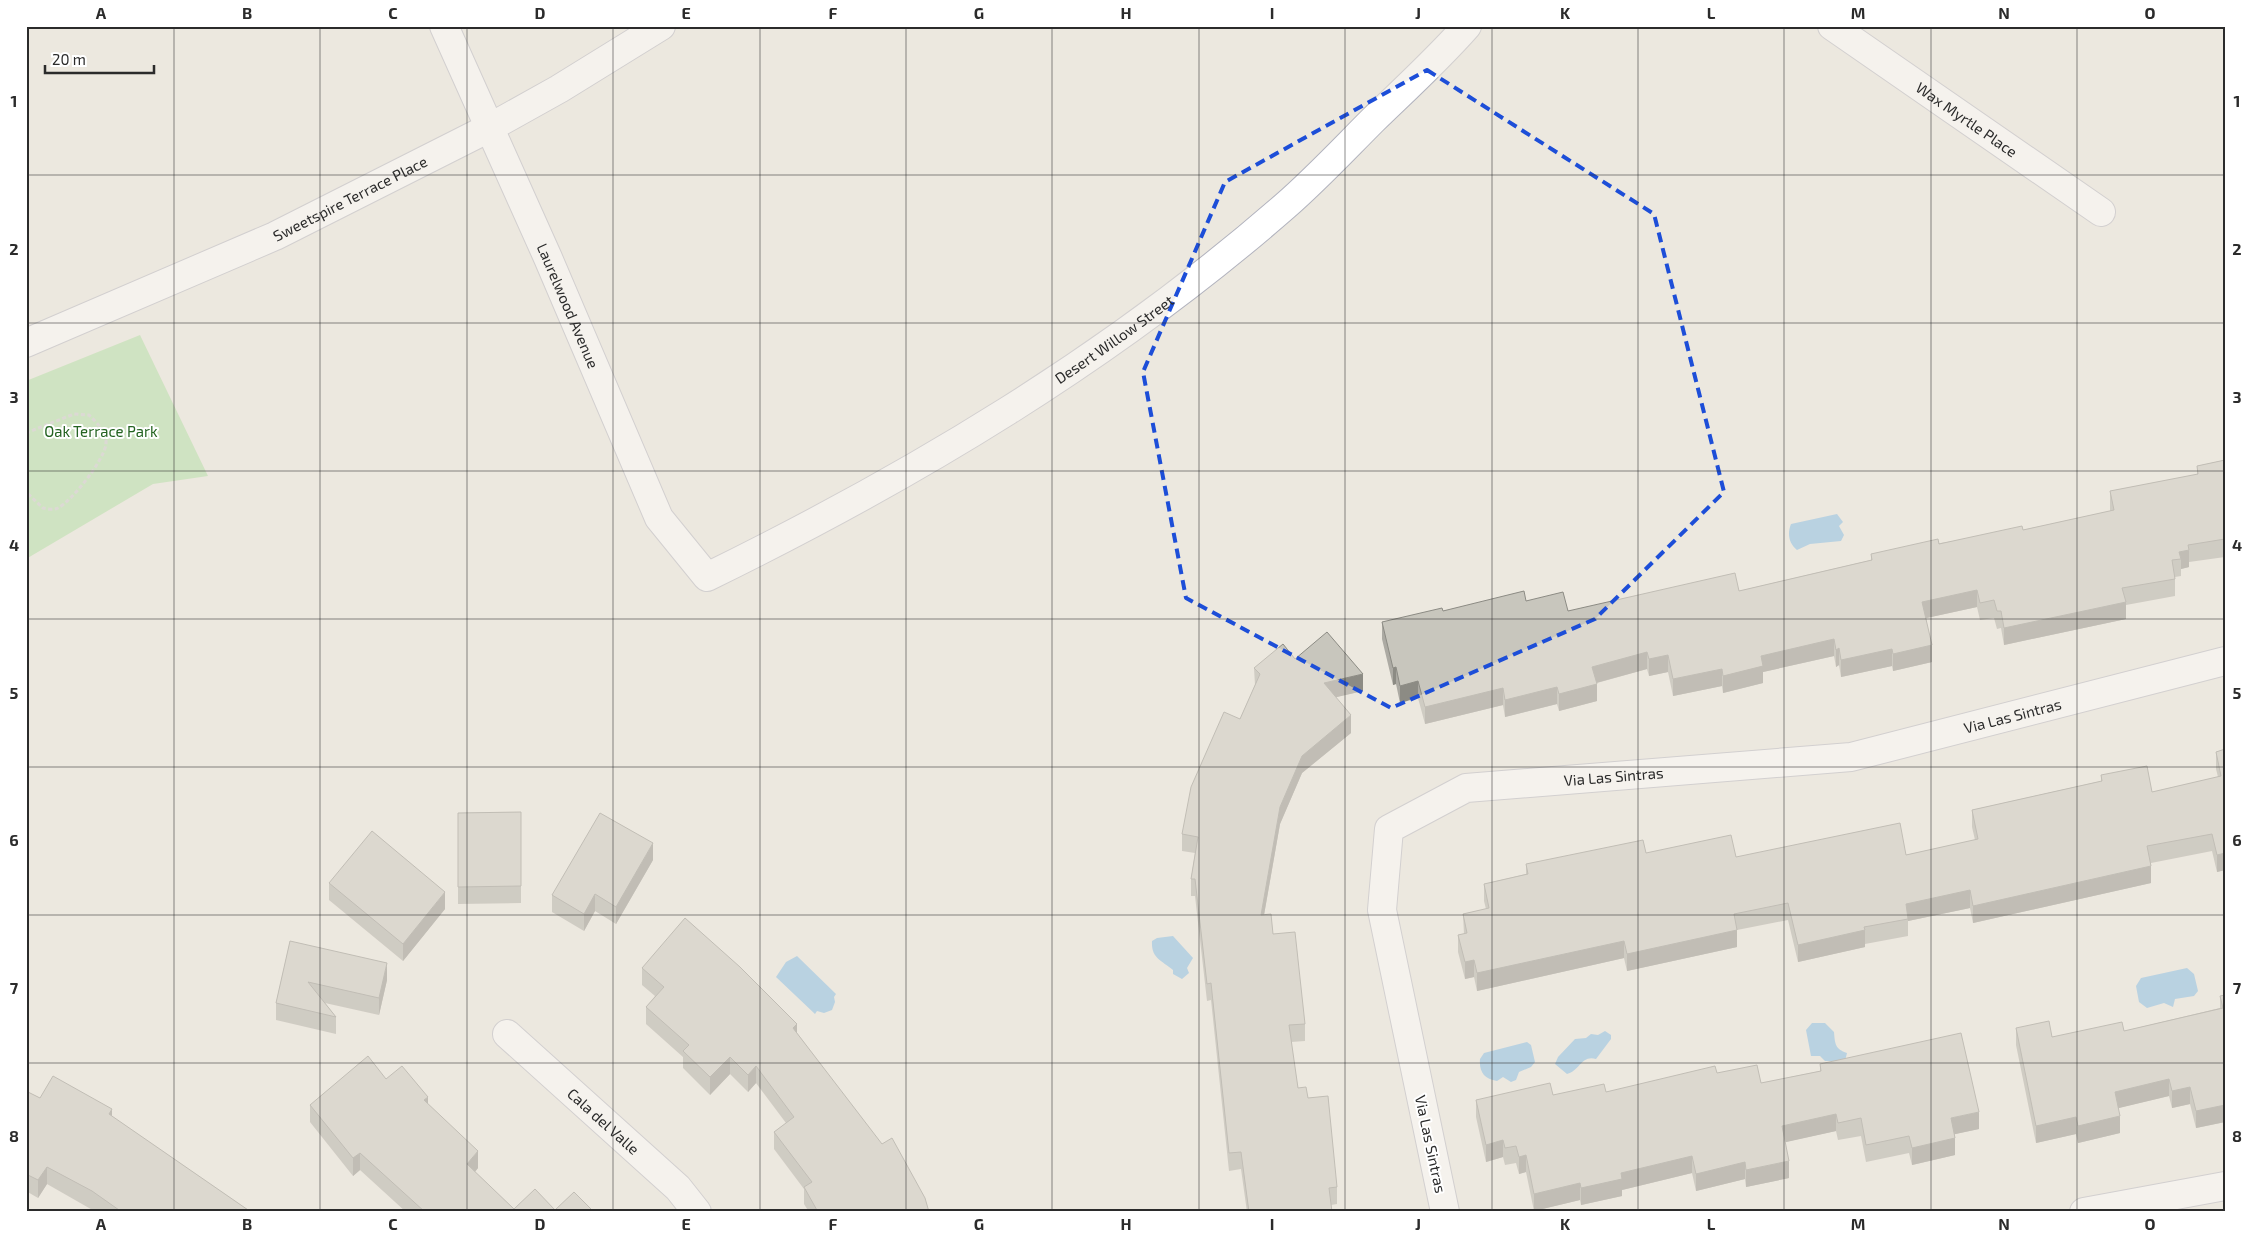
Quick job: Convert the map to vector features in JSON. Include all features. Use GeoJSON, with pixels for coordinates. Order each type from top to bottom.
{"type":"FeatureCollection","features":[{"type":"Feature","properties":{"kind":"street","name":"Laurelwood Avenue"},"geometry":{"type":"LineString","coordinates":[[444,26],[548,258],[659,518],[707,577]]}},
{"type":"Feature","properties":{"kind":"street","name":"Sweetspire Terrace Place"},"geometry":{"type":"LineString","coordinates":[[26,343],[275,236],[489,128],[559,89],[661,26]]}},
{"type":"Feature","properties":{"kind":"street","name":"Desert Willow Street"},"geometry":{"type":"LineString","coordinates":[[707,577],[808,527],[946,450],[1072,370],[1181,289],[1285,206],[1467,26]]}},
{"type":"Feature","properties":{"kind":"street","name":"Wax Myrtle Place"},"geometry":{"type":"LineString","coordinates":[[1832,26],[2101,212]]}},
{"type":"Feature","properties":{"kind":"street","name":"Via Las Sintras"},"geometry":{"type":"LineString","coordinates":[[1445,1212],[1382,910],[1390,829],[1466,788],[1851,757],[2225,661]]}},
{"type":"Feature","properties":{"kind":"street","name":"Cala del Valle"},"geometry":{"type":"LineString","coordinates":[[507,1034],[678,1188],[697,1212]]}},
{"type":"Feature","properties":{"kind":"street"},"geometry":{"type":"LineString","coordinates":[[2084,1212],[2225,1186]]}},
{"type":"Feature","properties":{"kind":"path"},"geometry":{"type":"LineString","coordinates":[[26,433],[74,414],[90,415],[101,427],[106,443],[102,458],[73,498],[56,509],[43,508],[26,492]]}},
{"type":"Feature","properties":{"kind":"highlighted area"},"geometry":{"type":"Polygon","coordinates":[[[1427,70],[1654,214],[1724,492],[1595,619],[1391,708],[1186,598],[1143,372],[1225,182],[1427,70]]]}},
{"type":"Feature","properties":{"kind":"green space","name":"Oak Terrace Park"},"geometry":{"type":"Polygon","coordinates":[[[140,335],[208,476],[153,484],[26,559],[26,381],[140,335]]]}},
{"type":"Feature","properties":{"kind":"water"},"geometry":{"type":"Polygon","coordinates":[[[1837,514],[1843,522],[1839,526],[1844,535],[1841,541],[1810,544],[1797,550],[1792,544],[1789,535],[1791,524],[1837,514]]]}},
{"type":"Feature","properties":{"kind":"water"},"geometry":{"type":"Polygon","coordinates":[[[1173,936],[1193,958],[1187,968],[1189,973],[1182,979],[1173,974],[1173,970],[1155,955],[1152,947],[1152,941],[1157,938],[1173,936]]]}},
{"type":"Feature","properties":{"kind":"water"},"geometry":{"type":"Polygon","coordinates":[[[797,956],[836,994],[832,1010],[824,1013],[817,1011],[815,1014],[776,977],[786,962],[797,956]]]}},
{"type":"Feature","properties":{"kind":"water"},"geometry":{"type":"Polygon","coordinates":[[[2187,968],[2194,974],[2198,991],[2194,996],[2175,999],[2173,1007],[2164,1003],[2147,1008],[2139,1002],[2136,986],[2141,978],[2187,968]]]}},
{"type":"Feature","properties":{"kind":"water"},"geometry":{"type":"Polygon","coordinates":[[[1812,1023],[1825,1023],[1834,1032],[1836,1046],[1847,1053],[1845,1061],[1825,1061],[1820,1056],[1811,1056],[1806,1030],[1812,1023]]]}},
{"type":"Feature","properties":{"kind":"water"},"geometry":{"type":"Polygon","coordinates":[[[1605,1031],[1611,1035],[1611,1039],[1596,1059],[1587,1059],[1575,1070],[1567,1074],[1555,1064],[1558,1057],[1575,1039],[1586,1038],[1591,1034],[1598,1035],[1605,1031]]]}},
{"type":"Feature","properties":{"kind":"water"},"geometry":{"type":"Polygon","coordinates":[[[1527,1042],[1531,1045],[1535,1062],[1531,1067],[1519,1072],[1516,1080],[1511,1082],[1503,1077],[1497,1081],[1489,1079],[1483,1074],[1480,1068],[1480,1059],[1484,1053],[1527,1042]]]}},
{"type":"Feature","properties":{"kind":"building"},"geometry":{"type":"Polygon","coordinates":[[[2225,460],[2225,539],[2188,545],[2189,550],[2179,552],[2181,559],[2172,560],[2175,579],[2122,588],[2126,602],[2004,628],[2001,611],[1997,611],[1994,600],[1980,603],[1977,590],[1922,602],[1932,645],[1893,654],[1892,649],[1841,660],[1839,648],[1836,650],[1834,639],[1761,656],[1763,666],[1723,676],[1722,669],[1673,679],[1668,655],[1649,659],[1647,652],[1592,667],[1597,684],[1559,694],[1557,687],[1505,700],[1503,688],[1425,707],[1418,681],[1400,686],[1396,667],[1393,668],[1382,622],[1442,608],[1443,611],[1524,591],[1526,601],[1563,592],[1568,611],[1735,573],[1739,591],[1872,560],[1871,554],[1938,539],[1939,544],[2022,526],[2023,530],[2114,510],[2110,491],[2198,474],[2197,466],[2225,460]]]}},
{"type":"Feature","properties":{"kind":"building"},"geometry":{"type":"Polygon","coordinates":[[[1327,632],[1363,674],[1324,683],[1351,715],[1302,756],[1280,807],[1261,915],[1271,914],[1273,934],[1295,932],[1305,1024],[1289,1025],[1298,1088],[1306,1087],[1308,1098],[1328,1096],[1337,1187],[1329,1188],[1332,1212],[1249,1212],[1241,1152],[1229,1153],[1211,983],[1207,984],[1195,879],[1191,879],[1198,837],[1182,834],[1191,787],[1224,712],[1240,719],[1260,674],[1254,668],[1283,644],[1295,659],[1327,632]]]}},
{"type":"Feature","properties":{"kind":"building"},"geometry":{"type":"Polygon","coordinates":[[[2225,749],[2225,853],[2217,855],[2212,834],[2147,846],[2151,866],[1973,906],[1970,890],[1906,904],[1908,919],[1864,927],[1865,930],[1798,945],[1788,903],[1734,914],[1737,930],[1627,954],[1624,941],[1477,973],[1474,960],[1465,962],[1458,935],[1467,933],[1463,914],[1489,908],[1484,884],[1528,874],[1526,864],[1643,840],[1646,853],[1731,835],[1736,857],[1900,823],[1906,855],[1978,839],[1972,810],[2102,781],[2101,775],[2147,766],[2152,792],[2221,776],[2216,752],[2225,749]]]}},
{"type":"Feature","properties":{"kind":"building"},"geometry":{"type":"Polygon","coordinates":[[[521,812],[521,886],[458,887],[458,813],[521,812]]]}},
{"type":"Feature","properties":{"kind":"building"},"geometry":{"type":"Polygon","coordinates":[[[600,813],[653,843],[616,907],[595,894],[584,914],[552,895],[600,813]]]}},
{"type":"Feature","properties":{"kind":"building"},"geometry":{"type":"Polygon","coordinates":[[[372,831],[445,892],[403,944],[329,883],[372,831]]]}},
{"type":"Feature","properties":{"kind":"building"},"geometry":{"type":"Polygon","coordinates":[[[685,918],[740,967],[797,1024],[793,1028],[882,1144],[892,1138],[925,1198],[929,1212],[818,1212],[804,1187],[812,1182],[774,1132],[794,1117],[756,1066],[748,1075],[730,1057],[710,1077],[683,1051],[689,1045],[646,1007],[664,987],[642,968],[685,918]]]}},
{"type":"Feature","properties":{"kind":"building"},"geometry":{"type":"Polygon","coordinates":[[[290,941],[387,963],[379,998],[308,982],[336,1017],[276,1003],[290,941]]]}},
{"type":"Feature","properties":{"kind":"building"},"geometry":{"type":"Polygon","coordinates":[[[2225,995],[2225,1105],[2196,1111],[2190,1087],[2172,1091],[2169,1079],[2115,1092],[2120,1116],[2078,1126],[2076,1117],[2036,1126],[2016,1028],[2049,1021],[2052,1037],[2122,1022],[2124,1031],[2223,1008],[2220,996],[2225,995]]]}},
{"type":"Feature","properties":{"kind":"building"},"geometry":{"type":"Polygon","coordinates":[[[1961,1033],[1979,1112],[1951,1118],[1955,1138],[1912,1148],[1909,1136],[1866,1145],[1861,1118],[1838,1123],[1836,1114],[1782,1126],[1789,1161],[1746,1170],[1745,1162],[1696,1174],[1692,1156],[1621,1173],[1622,1179],[1581,1188],[1580,1183],[1534,1194],[1526,1155],[1519,1157],[1516,1146],[1505,1148],[1503,1140],[1486,1145],[1476,1100],[1550,1083],[1553,1095],[1604,1084],[1606,1092],[1715,1066],[1717,1073],[1757,1065],[1761,1083],[1821,1071],[1820,1064],[1961,1033]]]}},
{"type":"Feature","properties":{"kind":"building"},"geometry":{"type":"Polygon","coordinates":[[[368,1056],[386,1079],[402,1066],[428,1097],[424,1100],[478,1151],[467,1164],[514,1209],[535,1189],[555,1210],[574,1192],[594,1212],[457,1212],[454,1209],[452,1212],[425,1212],[360,1153],[353,1158],[310,1105],[368,1056]]]}},
{"type":"Feature","properties":{"kind":"building"},"geometry":{"type":"Polygon","coordinates":[[[53,1076],[112,1109],[109,1114],[251,1212],[118,1212],[119,1210],[92,1191],[47,1167],[38,1180],[26,1174],[26,1091],[40,1098],[53,1076]]]}}]}
